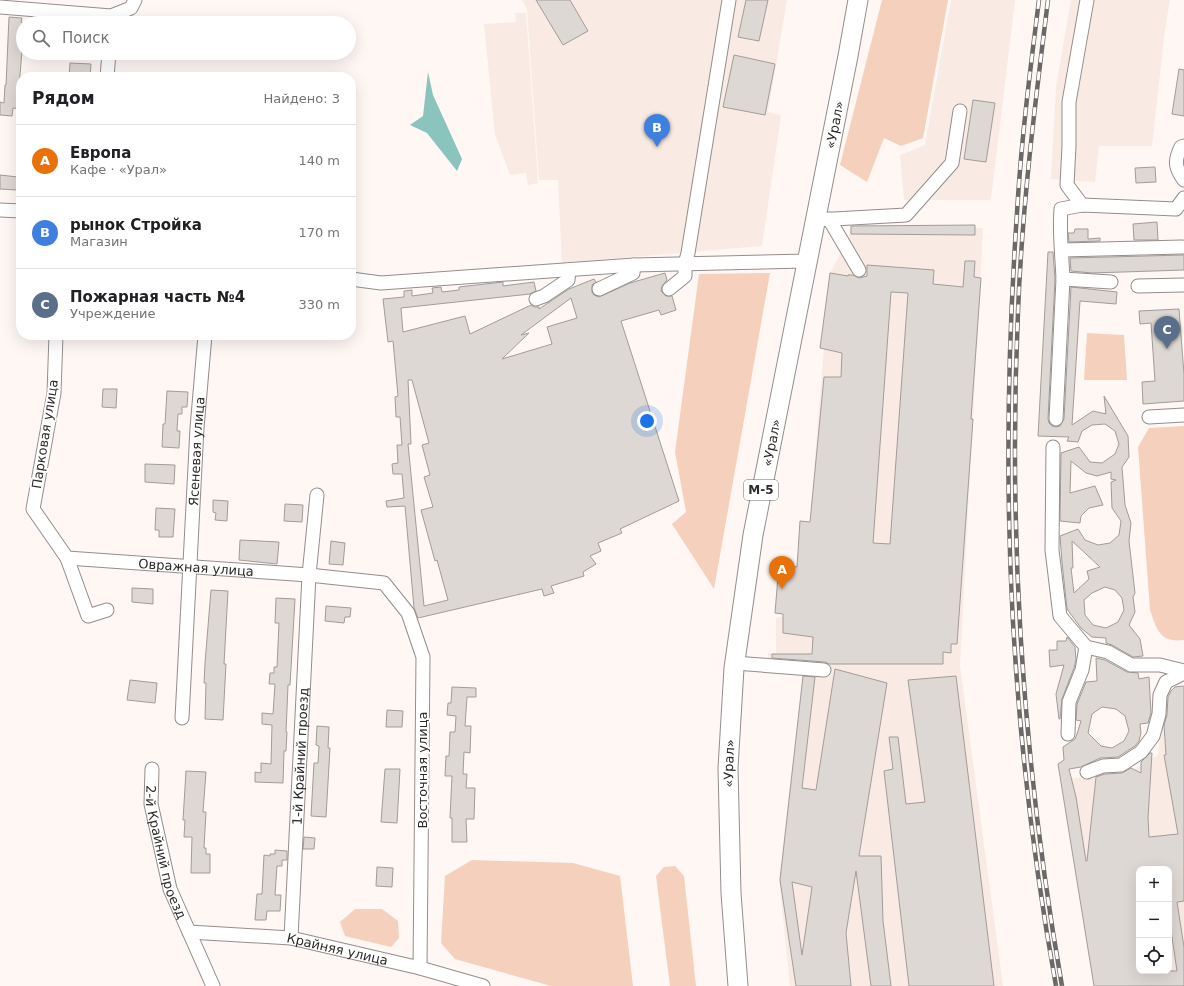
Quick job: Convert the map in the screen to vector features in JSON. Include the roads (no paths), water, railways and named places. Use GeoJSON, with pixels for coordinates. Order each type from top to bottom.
{"type":"FeatureCollection","features":[{"type":"Feature","properties":{"kind":"highway","name":"«Урал»"},"geometry":{"type":"LineString","coordinates":[[738,986],[731,893],[728,768],[735,663],[753,535],[807,261],[822,219],[858,0]]}},
{"type":"Feature","properties":{"kind":"street"},"geometry":{"type":"LineString","coordinates":[[116,16],[131,8],[135,0]]}},
{"type":"Feature","properties":{"kind":"street"},"geometry":{"type":"LineString","coordinates":[[670,289],[685,276],[685,264],[729,0]]}},
{"type":"Feature","properties":{"kind":"street"},"geometry":{"type":"LineString","coordinates":[[1082,205],[1067,185],[1069,102],[1087,0]]}},
{"type":"Feature","properties":{"kind":"street"},"geometry":{"type":"LineString","coordinates":[[0,7],[83,16]]}},
{"type":"Feature","properties":{"kind":"street"},"geometry":{"type":"LineString","coordinates":[[107,72],[108,60]]}},
{"type":"Feature","properties":{"kind":"street"},"geometry":{"type":"LineString","coordinates":[[822,219],[906,215],[952,163],[960,111]]}},
{"type":"Feature","properties":{"kind":"street"},"geometry":{"type":"LineString","coordinates":[[1184,146],[1181,148],[1176,158],[1177,167],[1184,180]]}},
{"type":"Feature","properties":{"kind":"street"},"geometry":{"type":"LineString","coordinates":[[1056,419],[1063,279],[1060,228],[1061,209],[1082,205],[1176,209],[1184,198]]}},
{"type":"Feature","properties":{"kind":"street"},"geometry":{"type":"LineString","coordinates":[[0,210],[16,211]]}},
{"type":"Feature","properties":{"kind":"street"},"geometry":{"type":"LineString","coordinates":[[822,219],[859,270]]}},
{"type":"Feature","properties":{"kind":"street"},"geometry":{"type":"LineString","coordinates":[[1062,250],[1182,247]]}},
{"type":"Feature","properties":{"kind":"street"},"geometry":{"type":"LineString","coordinates":[[356,279],[381,283],[634,265],[807,261]]}},
{"type":"Feature","properties":{"kind":"street"},"geometry":{"type":"LineString","coordinates":[[599,289],[633,273],[634,265]]}},
{"type":"Feature","properties":{"kind":"street"},"geometry":{"type":"LineString","coordinates":[[536,299],[544,296],[568,280],[569,270]]}},
{"type":"Feature","properties":{"kind":"street"},"geometry":{"type":"LineString","coordinates":[[1063,279],[1111,282]]}},
{"type":"Feature","properties":{"kind":"street"},"geometry":{"type":"LineString","coordinates":[[1138,286],[1184,285]]}},
{"type":"Feature","properties":{"kind":"street","name":"Парковая улица"},"geometry":{"type":"LineString","coordinates":[[56,340],[54,393],[33,509],[67,558]]}},
{"type":"Feature","properties":{"kind":"street","name":"Ясеневая улица"},"geometry":{"type":"LineString","coordinates":[[189,567],[197,428],[205,340]]}},
{"type":"Feature","properties":{"kind":"street"},"geometry":{"type":"LineString","coordinates":[[1150,417],[1184,415]]}},
{"type":"Feature","properties":{"kind":"street"},"geometry":{"type":"LineString","coordinates":[[1053,447],[1052,550],[1060,616],[1086,647],[1108,652],[1131,664],[1160,665],[1184,672]]}},
{"type":"Feature","properties":{"kind":"street","name":"1-й Крайний проезд"},"geometry":{"type":"LineString","coordinates":[[291,938],[309,575],[317,495]]}},
{"type":"Feature","properties":{"kind":"street"},"geometry":{"type":"LineString","coordinates":[[67,558],[88,616],[107,610]]}},
{"type":"Feature","properties":{"kind":"street","name":"Овражная улица"},"geometry":{"type":"LineString","coordinates":[[67,558],[309,575],[384,583]]}},
{"type":"Feature","properties":{"kind":"street"},"geometry":{"type":"LineString","coordinates":[[182,718],[189,567]]}},
{"type":"Feature","properties":{"kind":"street","name":"Восточная улица"},"geometry":{"type":"LineString","coordinates":[[384,583],[408,613],[422,657],[420,968]]}},
{"type":"Feature","properties":{"kind":"street"},"geometry":{"type":"LineString","coordinates":[[1068,734],[1069,702],[1082,670],[1086,647]]}},
{"type":"Feature","properties":{"kind":"street"},"geometry":{"type":"LineString","coordinates":[[735,663],[824,670]]}},
{"type":"Feature","properties":{"kind":"street"},"geometry":{"type":"LineString","coordinates":[[1087,772],[1103,766],[1121,765],[1141,752],[1153,736],[1159,714],[1160,695],[1166,682],[1184,672]]}},
{"type":"Feature","properties":{"kind":"street","name":"2-й Крайний проезд"},"geometry":{"type":"LineString","coordinates":[[152,769],[151,804],[170,889],[213,986]]}},
{"type":"Feature","properties":{"kind":"street","name":"Крайняя улица"},"geometry":{"type":"LineString","coordinates":[[189,932],[291,938],[420,968],[483,986]]}},
{"type":"Feature","properties":{"kind":"water"},"geometry":{"type":"Polygon","coordinates":[[[428,72],[433,95],[462,159],[457,171],[427,133],[410,125],[423,116],[428,72]]]}},
{"type":"Feature","properties":{"kind":"railway"},"geometry":{"type":"LineString","coordinates":[[1039,0],[1023,133],[1019,186],[1011,327],[1008,478],[1014,634],[1023,752],[1037,869],[1056,986]]}},
{"type":"Feature","properties":{"kind":"railway"},"geometry":{"type":"LineString","coordinates":[[1048,0],[1034,117],[1020,273],[1015,396],[1015,481],[1017,566],[1028,735],[1037,819],[1062,986]]}},
{"type":"Feature","properties":{"kind":"place","name":"рынок Стройка"},"geometry":{"type":"Point","coordinates":[657,147]}},
{"type":"Feature","properties":{"kind":"place","name":"Пожарная часть №4"},"geometry":{"type":"Point","coordinates":[1167,349]}},
{"type":"Feature","properties":{"kind":"place","name":"Европа"},"geometry":{"type":"Point","coordinates":[782,589]}}]}
